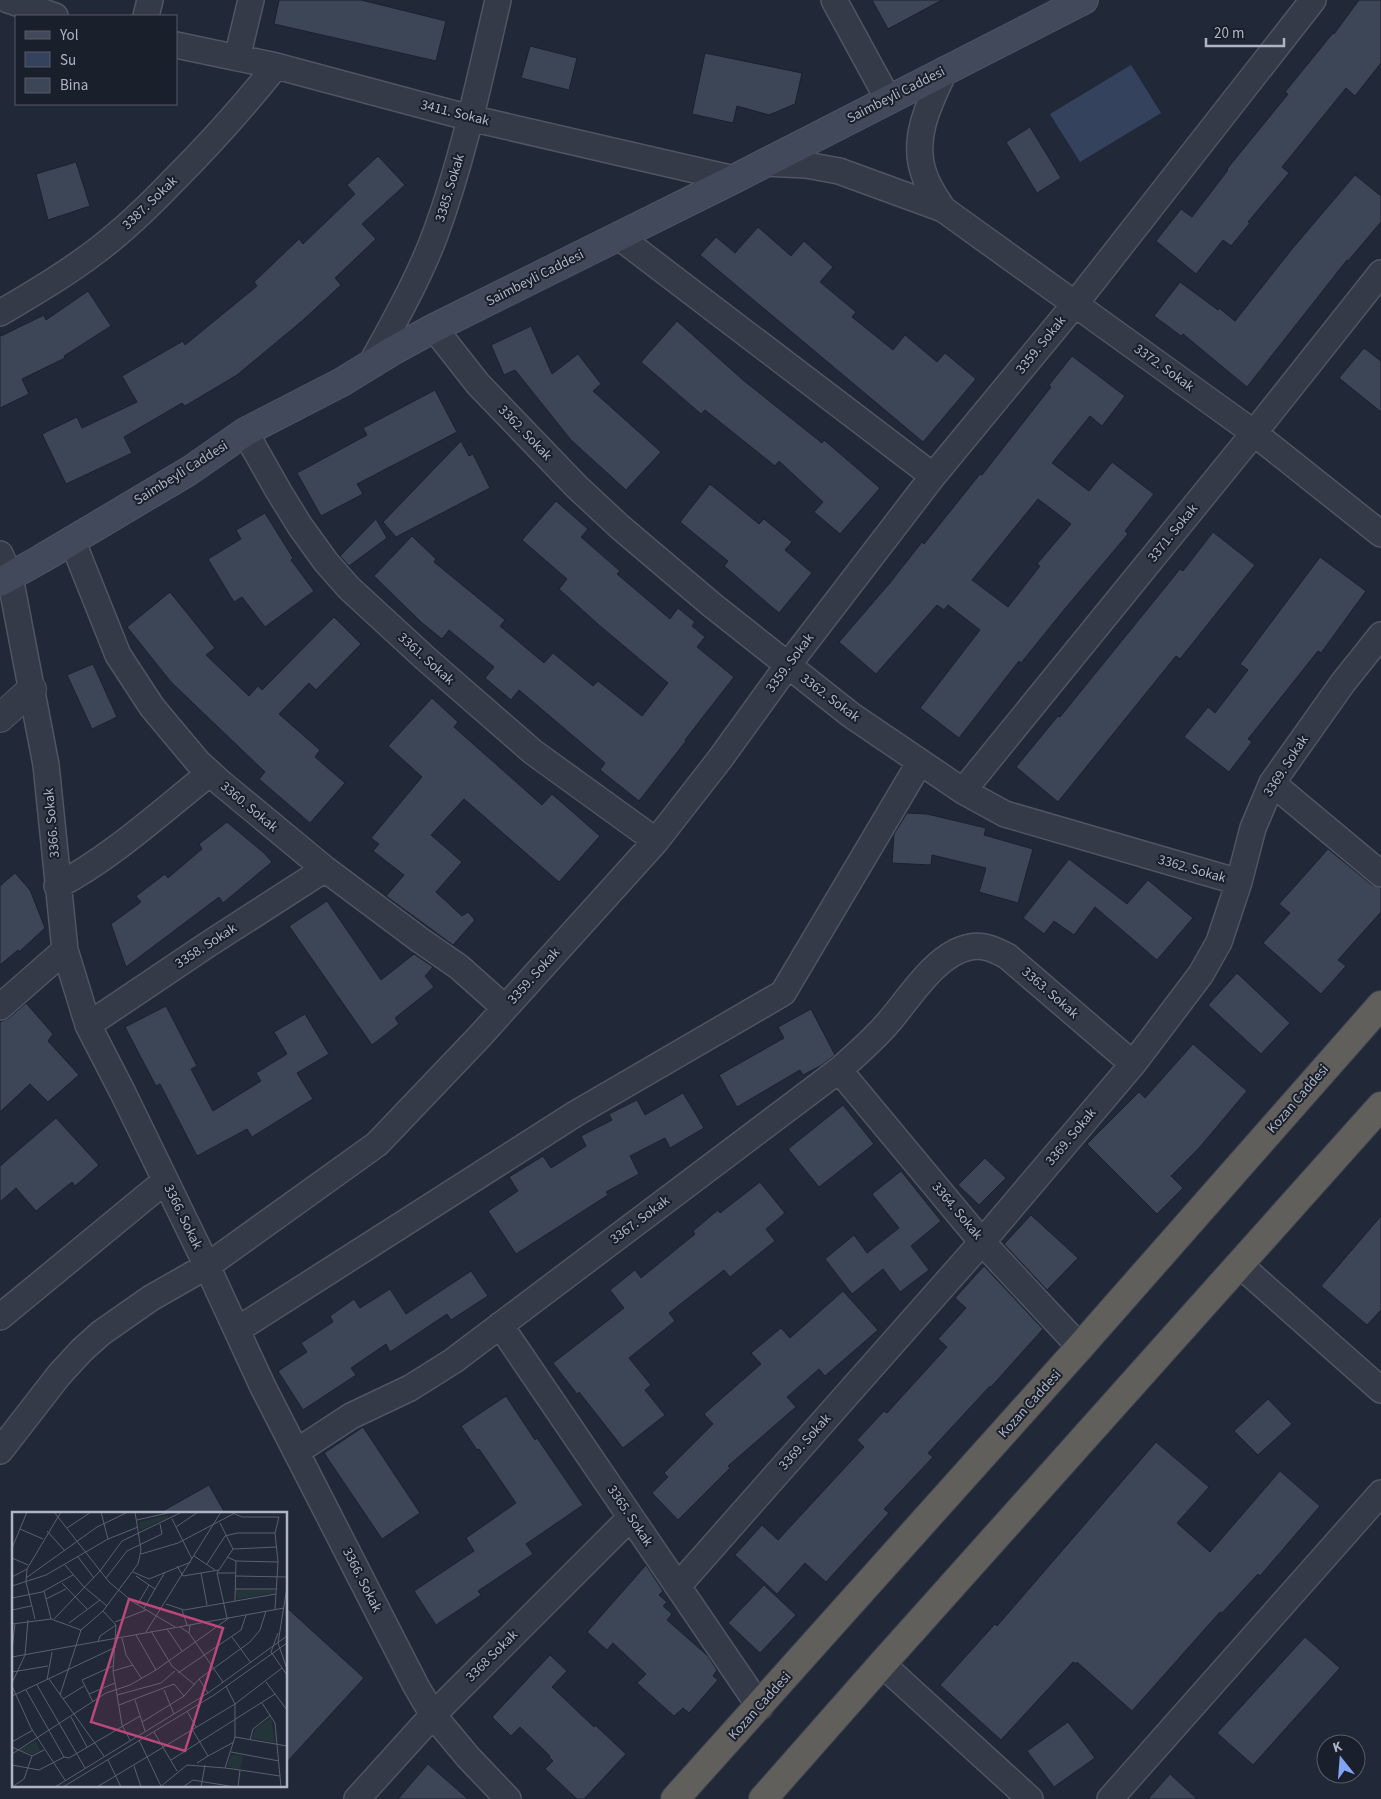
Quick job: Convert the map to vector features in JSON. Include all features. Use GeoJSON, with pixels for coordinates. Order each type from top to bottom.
{"type":"FeatureCollection","features":[{"type":"Feature","properties":{"kind":"highway","name":"Kozan Caddesi"},"geometry":{"type":"LineString","coordinates":[[676,1799],[1080,1347],[1381,1004]]}},
{"type":"Feature","properties":{"kind":"highway"},"geometry":{"type":"LineString","coordinates":[[763,1799],[1381,1106]]}},
{"type":"Feature","properties":{"kind":"main road","name":"Saimbeyli Caddesi"},"geometry":{"type":"LineString","coordinates":[[3,571],[72,540],[189,471],[244,432],[342,382],[434,328],[734,179],[1084,0]]}},
{"type":"Feature","properties":{"kind":"street"},"geometry":{"type":"LineString","coordinates":[[8,0],[52,15]]}},
{"type":"Feature","properties":{"kind":"street"},"geometry":{"type":"LineString","coordinates":[[146,15],[150,0]]}},
{"type":"Feature","properties":{"kind":"street"},"geometry":{"type":"LineString","coordinates":[[237,58],[251,0]]}},
{"type":"Feature","properties":{"kind":"street","name":"3385. Sokak"},"geometry":{"type":"LineString","coordinates":[[371,364],[414,284],[442,216],[470,118],[498,0]]}},
{"type":"Feature","properties":{"kind":"street"},"geometry":{"type":"LineString","coordinates":[[834,0],[888,99]]}},
{"type":"Feature","properties":{"kind":"street","name":"3359. Sokak"},"geometry":{"type":"LineString","coordinates":[[0,1451],[59,1375],[88,1344],[127,1313],[207,1266],[377,1144],[505,1008],[656,841],[933,476],[1074,304],[1313,0]]}},
{"type":"Feature","properties":{"kind":"street","name":"3411. Sokak"},"geometry":{"type":"LineString","coordinates":[[178,45],[276,66],[470,118],[734,179]]}},
{"type":"Feature","properties":{"kind":"street","name":"3387. Sokak"},"geometry":{"type":"LineString","coordinates":[[0,313],[62,275],[130,224],[214,139],[276,66]]}},
{"type":"Feature","properties":{"kind":"street"},"geometry":{"type":"LineString","coordinates":[[943,209],[924,173],[920,159],[920,142],[922,125],[930,101],[945,70]]}},
{"type":"Feature","properties":{"kind":"street"},"geometry":{"type":"LineString","coordinates":[[764,163],[806,164],[839,171],[943,209]]}},
{"type":"Feature","properties":{"kind":"street","name":"3372. Sokak"},"geometry":{"type":"LineString","coordinates":[[943,209],[1254,433],[1381,534]]}},
{"type":"Feature","properties":{"kind":"street"},"geometry":{"type":"LineString","coordinates":[[618,236],[933,476]]}},
{"type":"Feature","properties":{"kind":"street","name":"3371. Sokak"},"geometry":{"type":"LineString","coordinates":[[963,791],[1254,433],[1381,273]]}},
{"type":"Feature","properties":{"kind":"street","name":"3362. Sokak"},"geometry":{"type":"LineString","coordinates":[[434,328],[478,384],[584,493],[620,527],[712,605],[851,715],[963,791],[1005,814],[1239,882]]}},
{"type":"Feature","properties":{"kind":"street","name":"3361. Sokak"},"geometry":{"type":"LineString","coordinates":[[244,432],[300,526],[326,562],[350,588],[440,672],[533,752],[656,841]]}},
{"type":"Feature","properties":{"kind":"street","name":"3360. Sokak"},"geometry":{"type":"LineString","coordinates":[[72,540],[118,655],[152,707],[177,738],[210,773],[325,869],[459,967],[505,1008]]}},
{"type":"Feature","properties":{"kind":"street","name":"3366. Sokak"},"geometry":{"type":"LineString","coordinates":[[3,571],[32,689],[46,765],[64,950],[88,1025],[207,1266],[263,1387],[412,1677],[433,1715],[468,1758],[508,1799]]}},
{"type":"Feature","properties":{"kind":"street","name":"3369. Sokak"},"geometry":{"type":"LineString","coordinates":[[678,1586],[982,1242],[1133,1064],[1200,974],[1219,942],[1239,882],[1253,828],[1272,783],[1342,684],[1381,635]]}},
{"type":"Feature","properties":{"kind":"street"},"geometry":{"type":"LineString","coordinates":[[0,718],[32,689]]}},
{"type":"Feature","properties":{"kind":"street"},"geometry":{"type":"LineString","coordinates":[[237,1330],[575,1114],[783,993],[920,762]]}},
{"type":"Feature","properties":{"kind":"street"},"geometry":{"type":"LineString","coordinates":[[57,886],[77,876],[116,848],[210,773]]}},
{"type":"Feature","properties":{"kind":"street"},"geometry":{"type":"LineString","coordinates":[[1272,783],[1381,874]]}},
{"type":"Feature","properties":{"kind":"street","name":"3358. Sokak"},"geometry":{"type":"LineString","coordinates":[[88,1025],[325,869]]}},
{"type":"Feature","properties":{"kind":"street","name":"3363. Sokak"},"geometry":{"type":"LineString","coordinates":[[956,952],[971,946],[990,947],[1007,956],[1133,1064]]}},
{"type":"Feature","properties":{"kind":"street"},"geometry":{"type":"LineString","coordinates":[[0,1007],[64,950]]}},
{"type":"Feature","properties":{"kind":"street","name":"3367. Sokak"},"geometry":{"type":"LineString","coordinates":[[296,1452],[351,1416],[433,1375],[839,1070],[867,1046],[929,973],[941,961],[956,952]]}},
{"type":"Feature","properties":{"kind":"street","name":"3364. Sokak"},"geometry":{"type":"LineString","coordinates":[[839,1070],[982,1242],[1080,1347]]}},
{"type":"Feature","properties":{"kind":"street"},"geometry":{"type":"LineString","coordinates":[[0,1317],[165,1181]]}},
{"type":"Feature","properties":{"kind":"street"},"geometry":{"type":"LineString","coordinates":[[1240,1265],[1381,1390]]}},
{"type":"Feature","properties":{"kind":"street","name":"3365. Sokak"},"geometry":{"type":"LineString","coordinates":[[500,1325],[760,1707]]}},
{"type":"Feature","properties":{"kind":"street"},"geometry":{"type":"LineString","coordinates":[[1110,1799],[1381,1493]]}},
{"type":"Feature","properties":{"kind":"street","name":"3368 Sokak"},"geometry":{"type":"LineString","coordinates":[[357,1799],[433,1715],[630,1518]]}},
{"type":"Feature","properties":{"kind":"street"},"geometry":{"type":"LineString","coordinates":[[882,1664],[1030,1799]]}},
{"type":"Feature","properties":{"kind":"water"},"geometry":{"type":"Polygon","coordinates":[[[1131,65],[1161,113],[1080,162],[1050,114],[1131,65]]]}},
{"type":"Feature","properties":{"kind":"building"},"geometry":{"type":"Polygon","coordinates":[[[279,0],[361,0],[446,21],[436,61],[274,24],[279,0]]]}},
{"type":"Feature","properties":{"kind":"building"},"geometry":{"type":"Polygon","coordinates":[[[872,0],[942,0],[888,29],[872,0]]]}},
{"type":"Feature","properties":{"kind":"building"},"geometry":{"type":"Polygon","coordinates":[[[1359,0],[1381,0],[1381,63],[1355,96],[1346,88],[1282,167],[1289,173],[1248,222],[1250,223],[1231,246],[1223,240],[1196,274],[1156,241],[1181,209],[1192,217],[1227,169],[1288,94],[1285,92],[1334,34],[1359,0]]]}},
{"type":"Feature","properties":{"kind":"building"},"geometry":{"type":"Polygon","coordinates":[[[530,46],[577,58],[569,90],[521,78],[530,46]]]}},
{"type":"Feature","properties":{"kind":"building"},"geometry":{"type":"Polygon","coordinates":[[[705,53],[802,73],[795,104],[769,115],[737,106],[733,123],[692,114],[705,53]]]}},
{"type":"Feature","properties":{"kind":"building"},"geometry":{"type":"Polygon","coordinates":[[[1030,127],[1061,178],[1037,193],[1006,142],[1030,127]]]}},
{"type":"Feature","properties":{"kind":"building"},"geometry":{"type":"Polygon","coordinates":[[[378,156],[405,185],[362,224],[376,239],[335,278],[341,285],[302,321],[237,375],[185,406],[182,403],[124,437],[132,453],[66,484],[42,434],[77,417],[82,428],[137,402],[122,376],[183,341],[185,345],[257,286],[254,282],[299,239],[303,244],[355,194],[347,185],[378,156]]]}},
{"type":"Feature","properties":{"kind":"building"},"geometry":{"type":"Polygon","coordinates":[[[76,162],[90,206],[48,220],[36,174],[76,162]]]}},
{"type":"Feature","properties":{"kind":"building"},"geometry":{"type":"Polygon","coordinates":[[[1355,175],[1381,196],[1381,222],[1347,260],[1247,387],[1183,334],[1181,336],[1154,316],[1180,282],[1235,321],[1292,249],[1355,175]]]}},
{"type":"Feature","properties":{"kind":"building"},"geometry":{"type":"Polygon","coordinates":[[[758,227],[791,256],[804,241],[833,267],[820,282],[856,312],[852,317],[893,350],[905,335],[937,362],[945,353],[976,379],[923,442],[700,255],[716,237],[735,253],[758,227]]]}},
{"type":"Feature","properties":{"kind":"building"},"geometry":{"type":"Polygon","coordinates":[[[88,291],[111,326],[64,356],[65,358],[22,379],[29,394],[0,408],[0,334],[1,336],[44,315],[46,320],[88,291]]]}},
{"type":"Feature","properties":{"kind":"building"},"geometry":{"type":"Polygon","coordinates":[[[677,321],[743,380],[822,443],[824,440],[880,488],[840,534],[814,512],[823,502],[779,461],[775,466],[705,410],[701,414],[641,362],[677,321]]]}},
{"type":"Feature","properties":{"kind":"building"},"geometry":{"type":"Polygon","coordinates":[[[531,326],[552,374],[578,354],[601,384],[593,391],[661,452],[626,490],[571,440],[515,370],[504,375],[491,345],[531,326]]]}},
{"type":"Feature","properties":{"kind":"building"},"geometry":{"type":"Polygon","coordinates":[[[1364,348],[1381,361],[1381,412],[1339,378],[1364,348]]]}},
{"type":"Feature","properties":{"kind":"building"},"geometry":{"type":"Polygon","coordinates":[[[1072,356],[1125,396],[1102,426],[1090,416],[1052,463],[1089,491],[1112,462],[1154,494],[1125,531],[1128,534],[1021,663],[1019,661],[959,738],[920,708],[980,630],[948,605],[944,610],[937,605],[876,674],[839,642],[922,542],[924,544],[980,474],[982,475],[1051,387],[1049,385],[1072,356]],[[1038,499],[972,580],[1008,607],[1040,566],[1037,564],[1071,524],[1038,499]]]}},
{"type":"Feature","properties":{"kind":"building"},"geometry":{"type":"Polygon","coordinates":[[[435,390],[457,432],[357,484],[363,494],[321,516],[297,473],[367,435],[363,428],[435,390]]]}},
{"type":"Feature","properties":{"kind":"building"},"geometry":{"type":"Polygon","coordinates":[[[461,441],[469,456],[473,454],[490,488],[396,537],[383,522],[461,441]]]}},
{"type":"Feature","properties":{"kind":"building"},"geometry":{"type":"Polygon","coordinates":[[[710,484],[759,524],[764,519],[792,542],[785,550],[812,573],[779,613],[724,566],[728,561],[680,522],[710,484]]]}},
{"type":"Feature","properties":{"kind":"building"},"geometry":{"type":"Polygon","coordinates":[[[556,501],[588,529],[581,537],[620,571],[617,574],[670,619],[678,608],[695,622],[692,626],[705,637],[697,647],[734,677],[639,801],[600,770],[605,763],[519,690],[511,700],[485,678],[494,667],[449,630],[442,639],[421,622],[374,576],[412,536],[436,559],[434,562],[505,620],[500,626],[544,663],[553,653],[593,686],[598,681],[642,716],[668,683],[559,589],[567,579],[522,540],[556,501]]]}},
{"type":"Feature","properties":{"kind":"building"},"geometry":{"type":"Polygon","coordinates":[[[265,513],[293,558],[291,560],[314,591],[265,627],[242,597],[234,602],[208,559],[241,539],[236,530],[265,513]]]}},
{"type":"Feature","properties":{"kind":"building"},"geometry":{"type":"Polygon","coordinates":[[[376,519],[387,538],[349,566],[340,556],[376,519]]]}},
{"type":"Feature","properties":{"kind":"building"},"geometry":{"type":"Polygon","coordinates":[[[1213,532],[1255,565],[1180,659],[1176,656],[1058,802],[1016,767],[1058,716],[1060,717],[1180,569],[1183,571],[1213,532]]]}},
{"type":"Feature","properties":{"kind":"building"},"geometry":{"type":"Polygon","coordinates":[[[1320,557],[1366,591],[1321,653],[1318,651],[1248,739],[1252,742],[1229,772],[1184,737],[1208,707],[1215,713],[1248,670],[1240,664],[1320,557]]]}},
{"type":"Feature","properties":{"kind":"building"},"geometry":{"type":"Polygon","coordinates":[[[170,592],[215,648],[206,655],[249,696],[258,686],[262,690],[334,617],[361,644],[316,690],[309,683],[279,714],[320,750],[315,757],[345,783],[310,823],[259,779],[265,772],[171,682],[127,627],[170,592]]]}},
{"type":"Feature","properties":{"kind":"building"},"geometry":{"type":"Polygon","coordinates":[[[93,664],[117,717],[92,729],[67,675],[93,664]]]}},
{"type":"Feature","properties":{"kind":"building"},"geometry":{"type":"Polygon","coordinates":[[[432,698],[458,722],[454,727],[542,805],[552,794],[600,836],[559,882],[464,799],[431,835],[462,862],[436,892],[462,916],[468,912],[475,920],[453,945],[386,896],[404,875],[373,851],[379,844],[371,838],[422,777],[388,746],[432,698]]]}},
{"type":"Feature","properties":{"kind":"building"},"geometry":{"type":"Polygon","coordinates":[[[907,813],[927,814],[986,828],[984,835],[1033,849],[1018,903],[979,892],[986,868],[932,855],[931,865],[892,863],[894,834],[907,813]]]}},
{"type":"Feature","properties":{"kind":"building"},"geometry":{"type":"Polygon","coordinates":[[[227,822],[272,862],[223,903],[219,897],[126,967],[111,924],[141,902],[136,896],[165,874],[168,878],[202,849],[199,844],[227,822]]]}},
{"type":"Feature","properties":{"kind":"building"},"geometry":{"type":"Polygon","coordinates":[[[1328,849],[1372,885],[1381,888],[1381,912],[1338,960],[1346,966],[1321,994],[1263,943],[1290,913],[1279,904],[1328,849]]]}},
{"type":"Feature","properties":{"kind":"building"},"geometry":{"type":"Polygon","coordinates":[[[1069,859],[1127,904],[1148,880],[1193,918],[1157,960],[1095,907],[1074,935],[1054,921],[1044,934],[1023,918],[1069,859]]]}},
{"type":"Feature","properties":{"kind":"building"},"geometry":{"type":"Polygon","coordinates":[[[15,873],[30,890],[45,928],[19,952],[18,950],[0,965],[0,886],[15,873]]]}},
{"type":"Feature","properties":{"kind":"building"},"geometry":{"type":"Polygon","coordinates":[[[327,901],[381,980],[414,954],[433,967],[425,976],[434,987],[395,1018],[399,1024],[372,1045],[289,926],[327,901]]]}},
{"type":"Feature","properties":{"kind":"building"},"geometry":{"type":"Polygon","coordinates":[[[1237,973],[1290,1023],[1261,1054],[1208,1005],[1237,973]]]}},
{"type":"Feature","properties":{"kind":"building"},"geometry":{"type":"Polygon","coordinates":[[[26,1003],[53,1034],[48,1041],[79,1075],[48,1102],[30,1084],[0,1112],[0,1022],[9,1018],[26,1003]]]}},
{"type":"Feature","properties":{"kind":"building"},"geometry":{"type":"Polygon","coordinates":[[[166,1006],[197,1066],[191,1069],[213,1111],[261,1081],[256,1073],[287,1054],[274,1032],[305,1014],[329,1054],[297,1073],[313,1099],[252,1137],[247,1129],[197,1156],[160,1084],[156,1086],[125,1027],[166,1006]]]}},
{"type":"Feature","properties":{"kind":"building"},"geometry":{"type":"Polygon","coordinates":[[[811,1009],[835,1055],[822,1065],[803,1075],[800,1070],[737,1107],[719,1075],[784,1038],[778,1027],[811,1009]]]}},
{"type":"Feature","properties":{"kind":"building"},"geometry":{"type":"Polygon","coordinates":[[[1193,1044],[1247,1091],[1199,1148],[1171,1176],[1183,1188],[1157,1214],[1087,1144],[1139,1092],[1145,1098],[1193,1044]]]}},
{"type":"Feature","properties":{"kind":"building"},"geometry":{"type":"Polygon","coordinates":[[[683,1093],[704,1128],[670,1148],[665,1138],[630,1156],[639,1174],[606,1192],[608,1195],[516,1254],[488,1211],[518,1191],[509,1177],[543,1156],[551,1168],[586,1146],[581,1136],[612,1120],[609,1114],[637,1100],[645,1115],[683,1093]]]}},
{"type":"Feature","properties":{"kind":"building"},"geometry":{"type":"Polygon","coordinates":[[[843,1105],[874,1144],[819,1187],[788,1149],[843,1105]]]}},
{"type":"Feature","properties":{"kind":"building"},"geometry":{"type":"Polygon","coordinates":[[[56,1118],[99,1165],[75,1186],[72,1182],[36,1211],[16,1188],[0,1202],[0,1166],[56,1118]]]}},
{"type":"Feature","properties":{"kind":"building"},"geometry":{"type":"Polygon","coordinates":[[[985,1158],[1006,1178],[979,1205],[958,1185],[985,1158]]]}},
{"type":"Feature","properties":{"kind":"building"},"geometry":{"type":"Polygon","coordinates":[[[901,1171],[941,1221],[911,1246],[929,1270],[900,1292],[883,1269],[852,1294],[825,1259],[854,1235],[867,1253],[899,1228],[872,1194],[901,1171]]]}},
{"type":"Feature","properties":{"kind":"building"},"geometry":{"type":"Polygon","coordinates":[[[760,1182],[785,1213],[766,1229],[775,1241],[730,1277],[724,1270],[669,1313],[675,1321],[629,1358],[651,1385],[645,1390],[665,1415],[623,1448],[579,1392],[577,1394],[553,1363],[624,1308],[610,1290],[635,1270],[641,1278],[695,1234],[693,1231],[718,1210],[720,1213],[760,1182]]]}},
{"type":"Feature","properties":{"kind":"building"},"geometry":{"type":"Polygon","coordinates":[[[1031,1215],[1078,1258],[1047,1290],[1004,1244],[1031,1215]]]}},
{"type":"Feature","properties":{"kind":"building"},"geometry":{"type":"Polygon","coordinates":[[[1381,1216],[1381,1310],[1367,1325],[1321,1286],[1381,1216]]]}},
{"type":"Feature","properties":{"kind":"building"},"geometry":{"type":"Polygon","coordinates":[[[984,1266],[1043,1329],[928,1453],[933,1457],[884,1509],[889,1513],[826,1582],[805,1563],[777,1594],[735,1555],[762,1525],[778,1540],[864,1447],[857,1440],[884,1411],[887,1413],[947,1347],[938,1339],[966,1308],[955,1298],[984,1266]]]}},
{"type":"Feature","properties":{"kind":"building"},"geometry":{"type":"Polygon","coordinates":[[[471,1271],[488,1296],[451,1320],[447,1314],[390,1352],[386,1344],[351,1368],[356,1375],[303,1410],[278,1371],[307,1352],[301,1343],[333,1322],[330,1316],[354,1299],[360,1308],[390,1289],[406,1314],[471,1271]]]}},
{"type":"Feature","properties":{"kind":"building"},"geometry":{"type":"Polygon","coordinates":[[[843,1291],[878,1330],[825,1376],[819,1369],[787,1397],[796,1407],[728,1466],[730,1468],[678,1520],[652,1493],[668,1477],[664,1473],[713,1424],[704,1414],[761,1364],[751,1353],[781,1328],[790,1338],[843,1291]]]}},
{"type":"Feature","properties":{"kind":"building"},"geometry":{"type":"Polygon","coordinates":[[[506,1396],[535,1440],[537,1438],[583,1505],[526,1544],[533,1554],[478,1591],[481,1595],[436,1625],[414,1591],[474,1551],[466,1538],[516,1503],[461,1426],[506,1396]]]}},
{"type":"Feature","properties":{"kind":"building"},"geometry":{"type":"Polygon","coordinates":[[[1268,1399],[1292,1424],[1258,1455],[1234,1431],[1268,1399]]]}},
{"type":"Feature","properties":{"kind":"building"},"geometry":{"type":"Polygon","coordinates":[[[363,1427],[420,1513],[382,1539],[324,1453],[363,1427]]]}},
{"type":"Feature","properties":{"kind":"building"},"geometry":{"type":"Polygon","coordinates":[[[1156,1442],[1209,1487],[1177,1523],[1210,1552],[1280,1471],[1320,1506],[1260,1576],[1258,1574],[1222,1613],[1220,1612],[1132,1711],[1077,1662],[1076,1664],[1073,1662],[1001,1740],[940,1685],[995,1624],[997,1626],[1156,1442]]]}},
{"type":"Feature","properties":{"kind":"building"},"geometry":{"type":"Polygon","coordinates":[[[209,1485],[224,1512],[161,1512],[209,1485]]]}},
{"type":"Feature","properties":{"kind":"building"},"geometry":{"type":"Polygon","coordinates":[[[646,1565],[663,1591],[659,1595],[667,1602],[663,1606],[672,1614],[667,1620],[708,1656],[717,1670],[713,1676],[718,1680],[689,1713],[683,1708],[674,1716],[637,1683],[646,1674],[613,1643],[607,1650],[587,1632],[646,1565]]]}},
{"type":"Feature","properties":{"kind":"building"},"geometry":{"type":"Polygon","coordinates":[[[764,1585],[796,1615],[760,1653],[728,1623],[764,1585]]]}},
{"type":"Feature","properties":{"kind":"building"},"geometry":{"type":"Polygon","coordinates":[[[288,1609],[364,1678],[288,1761],[288,1609]]]}},
{"type":"Feature","properties":{"kind":"building"},"geometry":{"type":"Polygon","coordinates":[[[1305,1637],[1340,1668],[1253,1765],[1217,1733],[1305,1637]]]}},
{"type":"Feature","properties":{"kind":"building"},"geometry":{"type":"Polygon","coordinates":[[[550,1655],[567,1671],[552,1687],[626,1754],[584,1799],[577,1799],[545,1769],[553,1761],[520,1727],[511,1736],[492,1717],[550,1655]]]}},
{"type":"Feature","properties":{"kind":"building"},"geometry":{"type":"Polygon","coordinates":[[[1068,1722],[1095,1758],[1054,1787],[1027,1751],[1068,1722]]]}},
{"type":"Feature","properties":{"kind":"building"},"geometry":{"type":"Polygon","coordinates":[[[428,1764],[468,1799],[398,1799],[428,1764]]]}},
{"type":"Feature","properties":{"kind":"building"},"geometry":{"type":"Polygon","coordinates":[[[1170,1774],[1197,1799],[1148,1799],[1170,1774]]]}}]}
